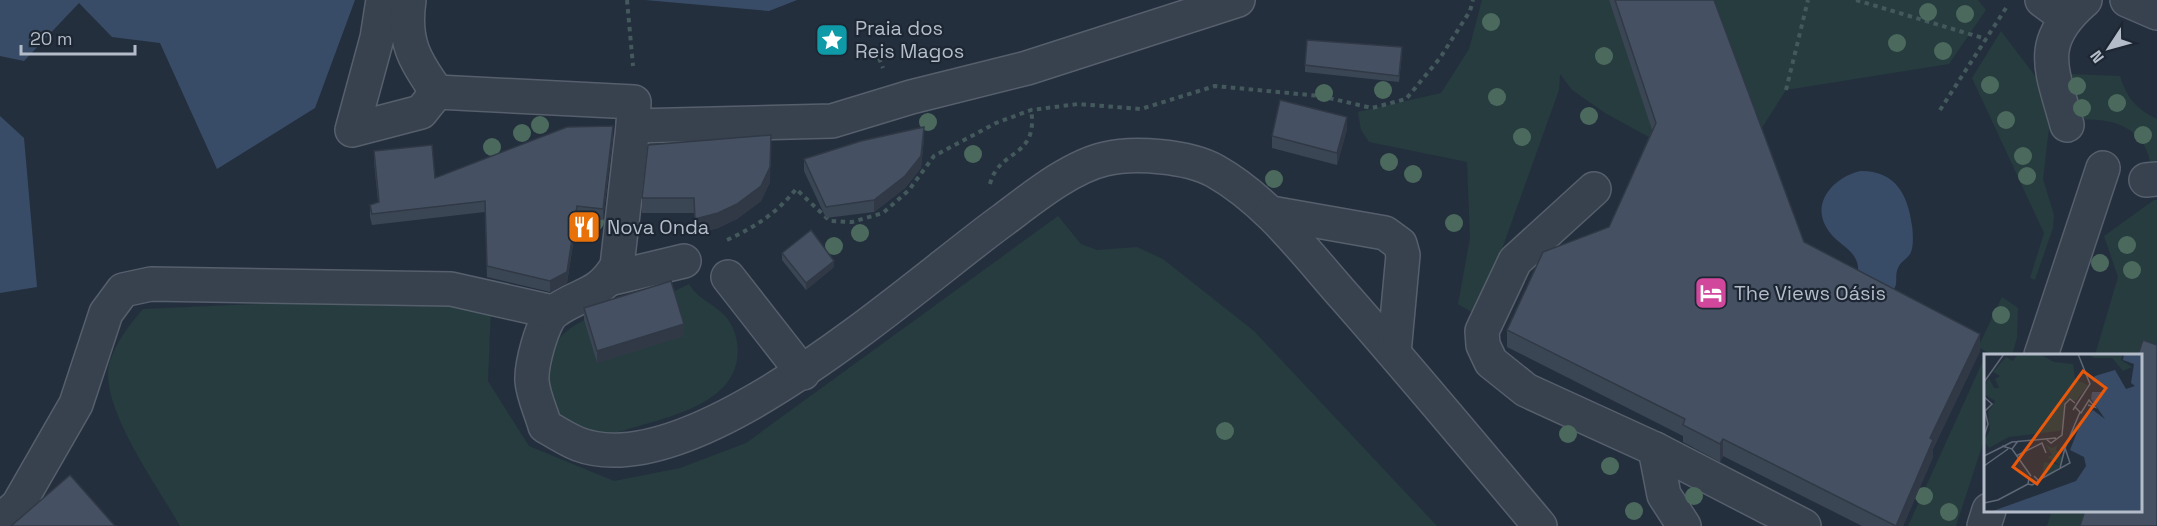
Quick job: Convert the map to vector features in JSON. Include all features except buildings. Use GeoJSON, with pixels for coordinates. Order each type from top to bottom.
{"type":"FeatureCollection","features":[{"type":"Feature","properties":{"kind":"street"},"geometry":{"type":"LineString","coordinates":[[383,0],[377,38],[352,130],[421,112],[437,92]]}},
{"type":"Feature","properties":{"kind":"street"},"geometry":{"type":"LineString","coordinates":[[409,0],[405,25],[417,64],[437,92],[633,114],[832,121],[911,97],[1027,68],[1238,0]]}},
{"type":"Feature","properties":{"kind":"street"},"geometry":{"type":"LineString","coordinates":[[2127,0],[2157,13]]}},
{"type":"Feature","properties":{"kind":"street"},"geometry":{"type":"LineString","coordinates":[[2064,6],[2052,42],[2051,67],[2067,125]]}},
{"type":"Feature","properties":{"kind":"street"},"geometry":{"type":"LineString","coordinates":[[609,279],[617,266],[633,114]]}},
{"type":"Feature","properties":{"kind":"street"},"geometry":{"type":"LineString","coordinates":[[684,261],[609,279],[581,299],[553,312],[541,333],[532,381],[545,426],[579,445],[612,449],[673,440],[708,427],[803,373],[1055,182],[1104,159],[1155,156],[1190,162],[1213,170],[1271,213],[1394,353],[1540,526]]}},
{"type":"Feature","properties":{"kind":"street"},"geometry":{"type":"LineString","coordinates":[[2041,354],[2103,168]]}},
{"type":"Feature","properties":{"kind":"street"},"geometry":{"type":"LineString","coordinates":[[1594,189],[1515,261],[1482,331],[1483,345],[1491,362],[1526,390],[1655,449],[1804,526]]}},
{"type":"Feature","properties":{"kind":"street"},"geometry":{"type":"LineString","coordinates":[[1271,213],[1393,236],[1400,244],[1403,255],[1394,353]]}},
{"type":"Feature","properties":{"kind":"street"},"geometry":{"type":"LineString","coordinates":[[728,278],[803,373]]}},
{"type":"Feature","properties":{"kind":"street"},"geometry":{"type":"LineString","coordinates":[[0,521],[18,505],[76,404],[106,313],[123,290],[151,284],[451,289],[553,312]]}},
{"type":"Feature","properties":{"kind":"street"},"geometry":{"type":"LineString","coordinates":[[1655,449],[1664,495],[1684,526]]}},
{"type":"Feature","properties":{"kind":"street"},"geometry":{"type":"LineString","coordinates":[[1984,526],[1989,511]]}},
{"type":"Feature","properties":{"kind":"path"},"geometry":{"type":"LineString","coordinates":[[627,0],[635,86],[633,114]]}},
{"type":"Feature","properties":{"kind":"path"},"geometry":{"type":"LineString","coordinates":[[684,261],[765,220],[783,206],[796,189],[830,221],[852,222],[883,213],[909,190],[934,156],[996,123],[1031,110],[1078,104],[1141,109],[1215,86],[1320,96],[1372,108],[1406,99],[1440,58],[1470,11],[1473,0]]}},
{"type":"Feature","properties":{"kind":"path"},"geometry":{"type":"LineString","coordinates":[[1786,90],[1808,0]]}},
{"type":"Feature","properties":{"kind":"path"},"geometry":{"type":"LineString","coordinates":[[1856,0],[1986,39]]}},
{"type":"Feature","properties":{"kind":"path"},"geometry":{"type":"LineString","coordinates":[[1940,110],[2011,0]]}},
{"type":"Feature","properties":{"kind":"path"},"geometry":{"type":"LineString","coordinates":[[856,58],[877,53],[885,77]]}},
{"type":"Feature","properties":{"kind":"path"},"geometry":{"type":"LineString","coordinates":[[989,189],[992,179],[1004,163],[1030,140],[1033,129],[1031,110],[1026,104]]}},
{"type":"Feature","properties":{"kind":"green space"},"geometry":{"type":"Polygon","coordinates":[[[1482,0],[1609,0],[1656,141],[1605,113],[1572,90],[1560,74],[1559,90],[1478,316],[1458,304],[1470,238],[1467,162],[1369,142],[1361,130],[1358,112],[1441,93],[1469,49],[1482,0]]]}},
{"type":"Feature","properties":{"kind":"green space"},"geometry":{"type":"Polygon","coordinates":[[[1709,0],[1978,0],[1986,10],[1949,64],[1786,90],[1756,137],[1709,0]]]}},
{"type":"Feature","properties":{"kind":"green space"},"geometry":{"type":"Polygon","coordinates":[[[2001,31],[2045,89],[2050,120],[2043,179],[2054,215],[2053,228],[2035,280],[2030,278],[2044,233],[1972,78],[2001,31]]]}},
{"type":"Feature","properties":{"kind":"green space"},"geometry":{"type":"Polygon","coordinates":[[[2070,74],[2120,76],[2133,102],[2157,119],[2157,167],[2151,167],[2143,143],[2126,128],[2104,121],[2080,120],[2070,74]]]}},
{"type":"Feature","properties":{"kind":"green space"},"geometry":{"type":"Polygon","coordinates":[[[2157,200],[2157,363],[2142,354],[2095,354],[2118,277],[2104,236],[2157,200]]]}},
{"type":"Feature","properties":{"kind":"green space"},"geometry":{"type":"Polygon","coordinates":[[[1058,216],[1081,244],[1097,250],[1137,247],[1163,259],[1254,331],[1437,526],[180,526],[135,451],[110,391],[108,373],[112,356],[126,330],[143,309],[444,296],[491,308],[488,381],[529,446],[614,481],[680,468],[746,443],[1058,216]]]}},
{"type":"Feature","properties":{"kind":"green space"},"geometry":{"type":"Polygon","coordinates":[[[689,284],[694,291],[729,320],[734,330],[737,342],[737,361],[731,377],[720,390],[690,409],[673,416],[605,435],[581,432],[551,410],[546,369],[548,358],[560,337],[584,320],[597,363],[671,293],[689,284]]]}},
{"type":"Feature","properties":{"kind":"green space"},"geometry":{"type":"Polygon","coordinates":[[[2002,297],[2018,308],[2017,338],[2012,354],[1986,354],[1987,352],[1978,347],[2002,297]]]}},
{"type":"Feature","properties":{"kind":"green space"},"geometry":{"type":"Polygon","coordinates":[[[1984,359],[1984,440],[1956,526],[1908,526],[1984,359]]]}},
{"type":"Feature","properties":{"kind":"green space"},"geometry":{"type":"Polygon","coordinates":[[[2052,511],[2091,511],[2086,526],[2047,526],[2052,511]]]}},
{"type":"Feature","properties":{"kind":"water"},"geometry":{"type":"Polygon","coordinates":[[[0,0],[355,0],[315,108],[217,169],[160,43],[112,37],[79,3],[24,61],[0,56],[0,0]]]}},
{"type":"Feature","properties":{"kind":"water"},"geometry":{"type":"Polygon","coordinates":[[[645,0],[797,0],[769,11],[645,0]]]}},
{"type":"Feature","properties":{"kind":"water"},"geometry":{"type":"Polygon","coordinates":[[[0,116],[24,138],[37,287],[0,293],[0,116]]]}},
{"type":"Feature","properties":{"kind":"water"},"geometry":{"type":"Polygon","coordinates":[[[1861,171],[1883,175],[1891,180],[1903,195],[1910,215],[1913,232],[1912,248],[1910,254],[1898,268],[1893,291],[1858,275],[1858,267],[1853,254],[1833,236],[1823,220],[1821,210],[1828,192],[1842,179],[1861,171]]]}},
{"type":"Feature","properties":{"kind":"place","name":"Praia dos Reis Magos"},"geometry":{"type":"Point","coordinates":[832,40]}},
{"type":"Feature","properties":{"kind":"place","name":"Nova Onda"},"geometry":{"type":"Point","coordinates":[584,227]}},
{"type":"Feature","properties":{"kind":"place","name":"The Views Oásis"},"geometry":{"type":"Point","coordinates":[1711,293]}}]}
